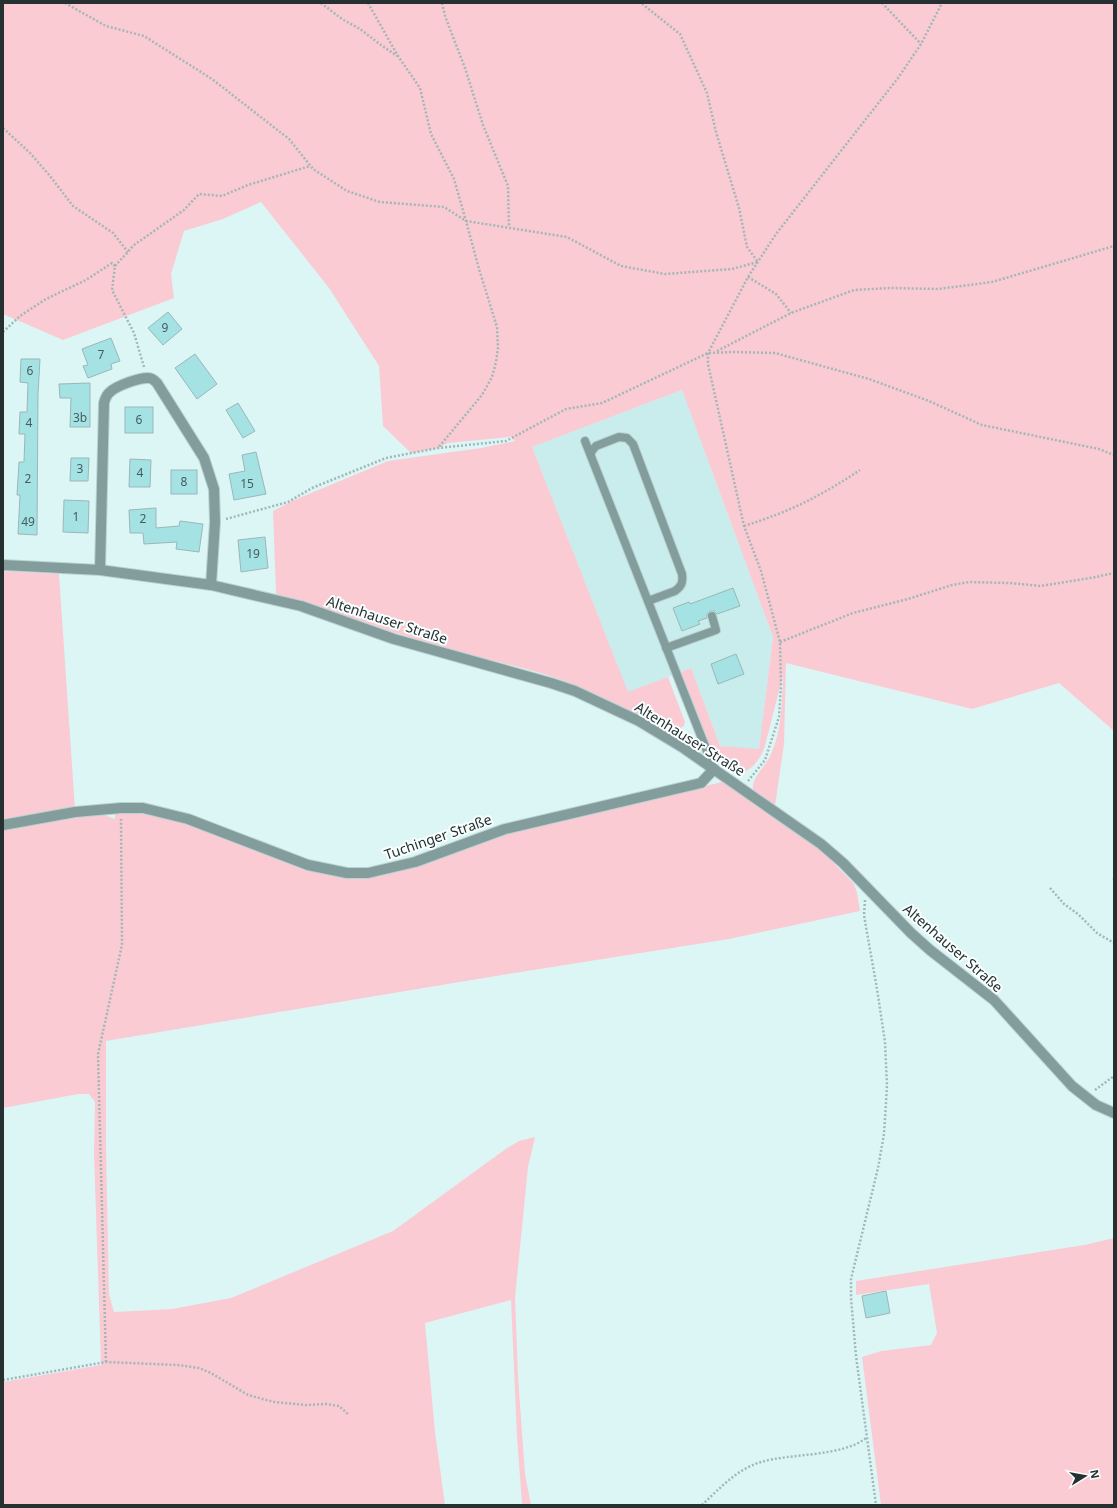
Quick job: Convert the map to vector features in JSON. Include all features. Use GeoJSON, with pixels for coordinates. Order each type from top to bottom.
{"type":"FeatureCollection","features":[{"type":"Feature","properties":{"kind":"street"},"geometry":{"type":"LineString","coordinates":[[100,570],[104,403],[106,396],[110,391],[125,384],[151,378],[157,382],[204,458],[214,488],[215,522],[211,585]]}},
{"type":"Feature","properties":{"kind":"street","name":"Altenhauser Straße"},"geometry":{"type":"LineString","coordinates":[[3,565],[100,570],[211,585],[301,606],[394,639],[523,674],[575,691],[639,721],[682,747],[832,852],[911,933],[930,950],[994,1000],[1063,1077],[1085,1098],[1114,1113]]}},
{"type":"Feature","properties":{"kind":"street","name":"Tuchinger Straße"},"geometry":{"type":"LineString","coordinates":[[3,825],[75,812],[121,808],[150,810],[188,819],[308,865],[347,873],[368,873],[394,868],[421,860],[505,829],[701,783],[714,769]]}},
{"type":"Feature","properties":{"kind":"lane"},"geometry":{"type":"LineString","coordinates":[[591,455],[596,446],[619,438],[627,438],[633,444],[683,580],[679,588],[675,591],[648,601]]}},
{"type":"Feature","properties":{"kind":"lane"},"geometry":{"type":"LineString","coordinates":[[585,441],[714,769]]}},
{"type":"Feature","properties":{"kind":"lane"},"geometry":{"type":"LineString","coordinates":[[666,648],[716,630],[712,616]]}},
{"type":"Feature","properties":{"kind":"path"},"geometry":{"type":"LineString","coordinates":[[65,3],[106,26],[144,36],[212,79],[289,139],[313,169],[347,191],[380,202],[444,207],[466,221],[567,237],[621,266],[665,274],[732,269],[758,262]]}},
{"type":"Feature","properties":{"kind":"path"},"geometry":{"type":"LineString","coordinates":[[321,3],[342,19],[360,29],[381,46],[398,56]]}},
{"type":"Feature","properties":{"kind":"path"},"geometry":{"type":"LineString","coordinates":[[368,3],[398,56],[420,88],[431,134],[454,179],[497,327],[498,348],[492,377],[482,395],[438,448]]}},
{"type":"Feature","properties":{"kind":"path"},"geometry":{"type":"LineString","coordinates":[[442,3],[445,16],[465,68],[483,125],[508,186],[509,227]]}},
{"type":"Feature","properties":{"kind":"path"},"geometry":{"type":"LineString","coordinates":[[642,3],[680,34],[708,93],[716,132],[739,208],[747,248],[758,262]]}},
{"type":"Feature","properties":{"kind":"path"},"geometry":{"type":"LineString","coordinates":[[882,3],[921,44]]}},
{"type":"Feature","properties":{"kind":"path"},"geometry":{"type":"LineString","coordinates":[[742,788],[765,760],[779,718],[781,686],[780,642],[761,571],[744,526],[708,364],[708,353],[748,277],[776,234],[898,78],[921,44],[942,3]]}},
{"type":"Feature","properties":{"kind":"path"},"geometry":{"type":"LineString","coordinates":[[3,128],[30,153],[73,206],[113,233],[128,252]]}},
{"type":"Feature","properties":{"kind":"path"},"geometry":{"type":"LineString","coordinates":[[147,378],[134,333],[112,290],[115,266],[134,245],[184,210],[199,194],[222,196],[248,185],[310,166]]}},
{"type":"Feature","properties":{"kind":"path"},"geometry":{"type":"LineString","coordinates":[[715,352],[791,313],[854,290],[890,288],[938,289],[992,282],[1114,246]]}},
{"type":"Feature","properties":{"kind":"path"},"geometry":{"type":"LineString","coordinates":[[3,332],[20,316],[46,300],[86,280],[112,263],[115,266]]}},
{"type":"Feature","properties":{"kind":"path"},"geometry":{"type":"LineString","coordinates":[[748,277],[776,294],[791,313]]}},
{"type":"Feature","properties":{"kind":"path"},"geometry":{"type":"LineString","coordinates":[[215,522],[288,502],[312,488],[386,458],[438,448],[506,441],[566,410],[602,403],[708,353],[715,352],[776,354],[869,379],[929,401],[982,425],[1099,449],[1114,455]]}},
{"type":"Feature","properties":{"kind":"path"},"geometry":{"type":"LineString","coordinates":[[744,526],[769,518],[810,501],[860,470]]}},
{"type":"Feature","properties":{"kind":"path"},"geometry":{"type":"LineString","coordinates":[[780,642],[836,619],[952,585],[969,582],[1009,583],[1041,586],[1114,573]]}},
{"type":"Feature","properties":{"kind":"path"},"geometry":{"type":"LineString","coordinates":[[106,1362],[98,1054],[122,945],[121,808]]}},
{"type":"Feature","properties":{"kind":"path"},"geometry":{"type":"LineString","coordinates":[[867,888],[864,915],[882,1017],[887,1085],[884,1134],[878,1168],[851,1279],[852,1321],[866,1438],[876,1505]]}},
{"type":"Feature","properties":{"kind":"path"},"geometry":{"type":"LineString","coordinates":[[1050,888],[1064,904],[1078,914],[1096,933],[1114,943]]}},
{"type":"Feature","properties":{"kind":"path"},"geometry":{"type":"LineString","coordinates":[[1085,1098],[1114,1076]]}},
{"type":"Feature","properties":{"kind":"path"},"geometry":{"type":"LineString","coordinates":[[3,1380],[106,1362],[156,1363],[199,1368],[221,1378],[248,1395],[285,1404],[306,1406],[326,1404],[339,1406],[349,1415]]}},
{"type":"Feature","properties":{"kind":"path"},"geometry":{"type":"LineString","coordinates":[[702,1505],[733,1478],[752,1466],[769,1460],[849,1448],[860,1443],[866,1438]]}},
{"type":"Feature","properties":{"kind":"shaded area"},"geometry":{"type":"Polygon","coordinates":[[[3,3],[1114,3],[1114,731],[1059,683],[972,709],[786,663],[784,744],[775,806],[754,791],[753,787],[756,778],[769,758],[775,745],[781,716],[783,676],[764,749],[756,763],[751,768],[740,772],[734,771],[722,758],[713,758],[681,672],[691,668],[720,746],[759,749],[773,637],[682,390],[532,447],[628,692],[668,677],[685,722],[684,726],[679,729],[662,728],[617,706],[609,700],[560,679],[520,667],[457,652],[276,594],[273,511],[292,501],[388,461],[481,448],[515,441],[511,437],[448,443],[438,448],[411,453],[383,426],[379,366],[329,288],[261,202],[223,219],[184,231],[171,274],[174,298],[63,340],[3,314],[3,3]]]}},
{"type":"Feature","properties":{"kind":"shaded area"},"geometry":{"type":"Polygon","coordinates":[[[682,390],[773,637],[759,750],[720,746],[691,668],[628,693],[532,447],[682,390]]]}},
{"type":"Feature","properties":{"kind":"shaded area"},"geometry":{"type":"Polygon","coordinates":[[[3,571],[59,574],[75,809],[3,821],[3,571]]]}},
{"type":"Feature","properties":{"kind":"shaded area"},"geometry":{"type":"Polygon","coordinates":[[[722,782],[727,784],[824,853],[854,884],[860,911],[729,939],[106,1041],[106,1146],[109,1294],[114,1312],[172,1309],[231,1298],[393,1231],[507,1148],[519,1141],[535,1137],[528,1167],[515,1298],[518,1376],[525,1474],[531,1505],[523,1505],[522,1503],[517,1437],[511,1300],[425,1323],[435,1432],[445,1505],[3,1505],[3,1382],[101,1365],[94,1153],[95,1102],[89,1094],[78,1094],[3,1108],[3,828],[86,815],[104,815],[115,819],[115,810],[157,814],[351,876],[493,836],[722,782]]]}},
{"type":"Feature","properties":{"kind":"shaded area"},"geometry":{"type":"Polygon","coordinates":[[[1114,1238],[1114,1505],[881,1505],[862,1357],[881,1351],[931,1345],[937,1333],[929,1284],[856,1295],[856,1281],[1084,1245],[1114,1238]]]}},
{"type":"Feature","properties":{"kind":"building"},"geometry":{"type":"Polygon","coordinates":[[[168,312],[182,329],[163,345],[148,328],[168,312]]]}},
{"type":"Feature","properties":{"kind":"building"},"geometry":{"type":"Polygon","coordinates":[[[111,338],[120,361],[111,364],[112,369],[88,378],[83,366],[88,365],[82,349],[111,338]]]}},
{"type":"Feature","properties":{"kind":"building"},"geometry":{"type":"Polygon","coordinates":[[[195,354],[217,384],[197,399],[175,368],[195,354]]]}},
{"type":"Feature","properties":{"kind":"building"},"geometry":{"type":"Polygon","coordinates":[[[21,359],[40,359],[38,394],[37,535],[18,534],[20,495],[17,495],[19,462],[24,462],[25,434],[19,434],[20,412],[27,412],[28,383],[20,382],[21,359]]]}},
{"type":"Feature","properties":{"kind":"building"},"geometry":{"type":"Polygon","coordinates":[[[90,383],[90,427],[70,427],[71,398],[60,398],[59,384],[90,383]]]}},
{"type":"Feature","properties":{"kind":"building"},"geometry":{"type":"Polygon","coordinates":[[[238,403],[255,431],[243,438],[226,410],[238,403]]]}},
{"type":"Feature","properties":{"kind":"building"},"geometry":{"type":"Polygon","coordinates":[[[125,407],[153,407],[153,433],[125,433],[125,407]]]}},
{"type":"Feature","properties":{"kind":"building"},"geometry":{"type":"Polygon","coordinates":[[[256,452],[266,494],[234,500],[229,474],[245,471],[242,455],[256,452]]]}},
{"type":"Feature","properties":{"kind":"building"},"geometry":{"type":"Polygon","coordinates":[[[71,458],[89,458],[88,481],[70,481],[71,458]]]}},
{"type":"Feature","properties":{"kind":"building"},"geometry":{"type":"Polygon","coordinates":[[[130,459],[151,460],[150,487],[129,487],[130,459]]]}},
{"type":"Feature","properties":{"kind":"building"},"geometry":{"type":"Polygon","coordinates":[[[171,470],[197,470],[197,494],[171,494],[171,470]]]}},
{"type":"Feature","properties":{"kind":"building"},"geometry":{"type":"Polygon","coordinates":[[[64,500],[89,501],[88,533],[63,532],[64,500]]]}},
{"type":"Feature","properties":{"kind":"building"},"geometry":{"type":"Polygon","coordinates":[[[156,508],[156,528],[179,526],[180,521],[203,524],[199,552],[176,549],[177,542],[144,544],[143,533],[130,533],[129,510],[156,508]]]}},
{"type":"Feature","properties":{"kind":"building"},"geometry":{"type":"Polygon","coordinates":[[[265,537],[268,568],[241,572],[238,540],[265,537]]]}},
{"type":"Feature","properties":{"kind":"building"},"geometry":{"type":"Polygon","coordinates":[[[733,588],[740,606],[717,614],[714,611],[710,611],[707,614],[707,618],[698,621],[700,624],[682,631],[673,608],[689,602],[690,604],[733,588]]]}},
{"type":"Feature","properties":{"kind":"building"},"geometry":{"type":"Polygon","coordinates":[[[736,654],[744,674],[718,684],[711,664],[736,654]]]}},
{"type":"Feature","properties":{"kind":"building"},"geometry":{"type":"Polygon","coordinates":[[[886,1291],[890,1313],[866,1318],[862,1296],[886,1291]]]}}]}
